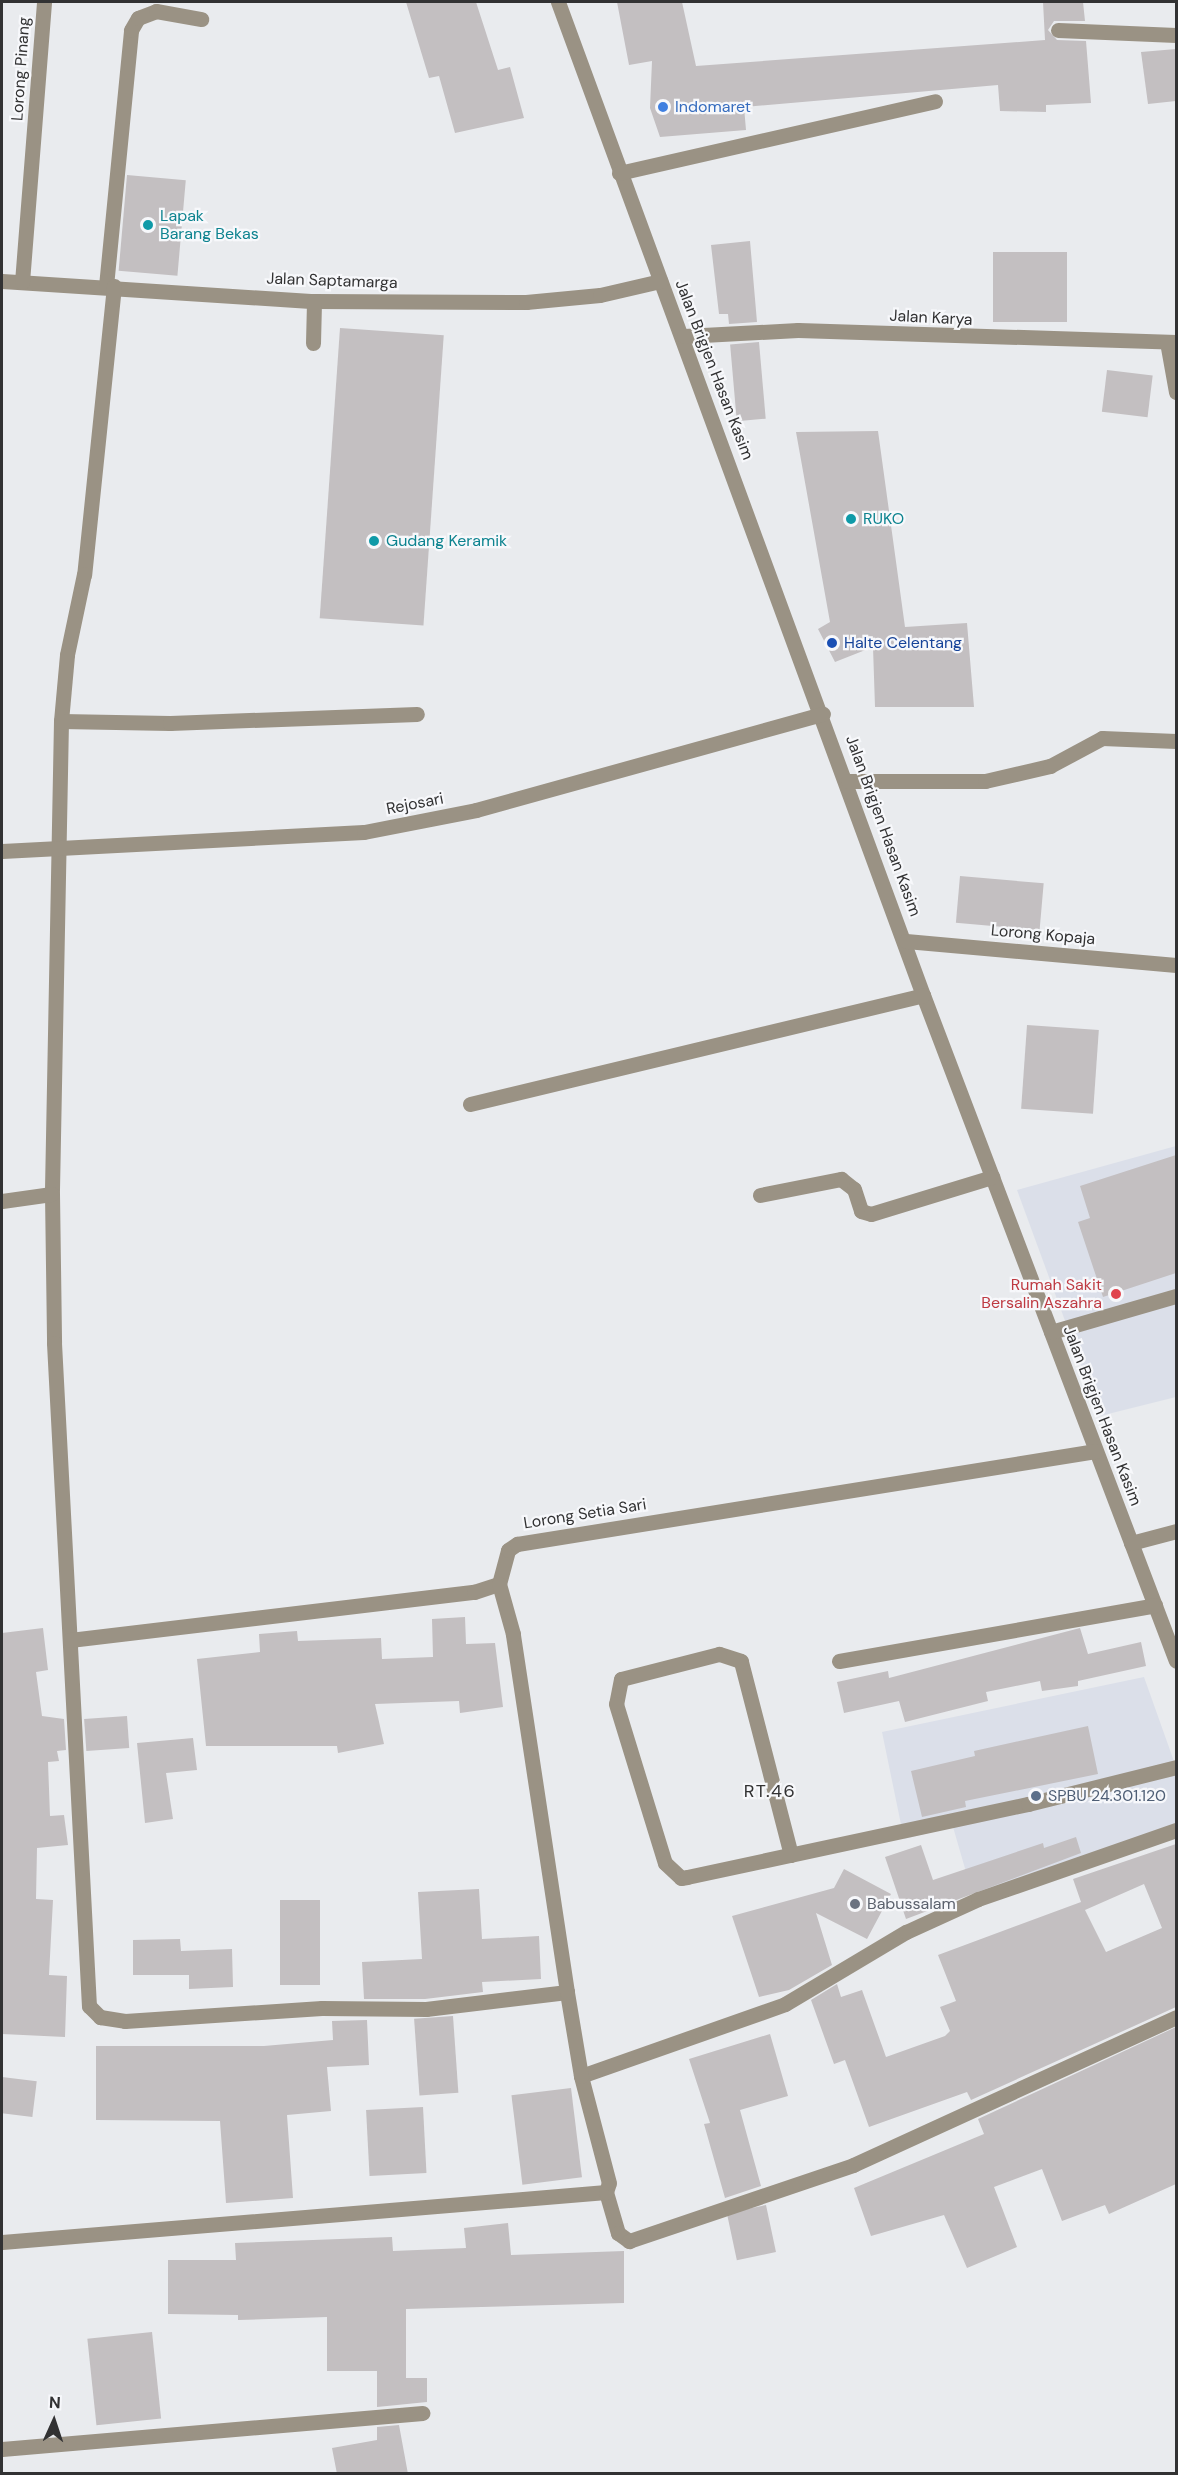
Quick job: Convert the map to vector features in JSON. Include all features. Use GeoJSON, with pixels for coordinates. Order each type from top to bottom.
{"type":"FeatureCollection","features":[{"type":"Feature","properties":{"kind":"street","name":"Lorong Pinang"},"geometry":{"type":"LineString","coordinates":[[22,282],[44,2]]}},
{"type":"Feature","properties":{"kind":"street","name":"Jalan Brigjen Hasan Kasim"},"geometry":{"type":"LineString","coordinates":[[558,2],[619,173],[684,336],[848,781],[906,941],[923,995],[1176,1661]]}},
{"type":"Feature","properties":{"kind":"street"},"geometry":{"type":"LineString","coordinates":[[201,19],[156,11],[138,18],[131,30],[84,574],[66,655],[61,721],[52,1194],[54,1343],[92,2012],[125,2021],[322,2008],[426,2009],[567,1992]]}},
{"type":"Feature","properties":{"kind":"street"},"geometry":{"type":"LineString","coordinates":[[1059,30],[1176,35]]}},
{"type":"Feature","properties":{"kind":"street"},"geometry":{"type":"LineString","coordinates":[[619,173],[935,101]]}},
{"type":"Feature","properties":{"kind":"street","name":"Jalan Saptamarga"},"geometry":{"type":"LineString","coordinates":[[2,281],[110,286],[314,301],[565,300],[660,280]]}},
{"type":"Feature","properties":{"kind":"street"},"geometry":{"type":"LineString","coordinates":[[313,343],[314,301]]}},
{"type":"Feature","properties":{"kind":"street","name":"Jalan Karya"},"geometry":{"type":"LineString","coordinates":[[684,336],[798,330],[1172,342]]}},
{"type":"Feature","properties":{"kind":"street"},"geometry":{"type":"LineString","coordinates":[[1172,342],[1176,392]]}},
{"type":"Feature","properties":{"kind":"street"},"geometry":{"type":"LineString","coordinates":[[61,721],[170,723],[417,714]]}},
{"type":"Feature","properties":{"kind":"street","name":"Rejosari"},"geometry":{"type":"LineString","coordinates":[[2,851],[60,851],[325,837],[427,821],[823,714]]}},
{"type":"Feature","properties":{"kind":"street"},"geometry":{"type":"LineString","coordinates":[[848,781],[985,781],[1050,766],[1102,738],[1176,741]]}},
{"type":"Feature","properties":{"kind":"street","name":"Lorong Kopaja"},"geometry":{"type":"LineString","coordinates":[[906,941],[1176,965]]}},
{"type":"Feature","properties":{"kind":"street"},"geometry":{"type":"LineString","coordinates":[[470,1104],[923,995]]}},
{"type":"Feature","properties":{"kind":"street"},"geometry":{"type":"LineString","coordinates":[[760,1194],[841,1179],[854,1189],[861,1212],[871,1214],[992,1178]]}},
{"type":"Feature","properties":{"kind":"street"},"geometry":{"type":"LineString","coordinates":[[2,1201],[52,1194]]}},
{"type":"Feature","properties":{"kind":"street"},"geometry":{"type":"LineString","coordinates":[[1051,1332],[1176,1296]]}},
{"type":"Feature","properties":{"kind":"street","name":"Lorong Setia Sari"},"geometry":{"type":"LineString","coordinates":[[499,1584],[508,1550],[517,1544],[1096,1451]]}},
{"type":"Feature","properties":{"kind":"street"},"geometry":{"type":"LineString","coordinates":[[1131,1543],[1176,1531]]}},
{"type":"Feature","properties":{"kind":"street"},"geometry":{"type":"LineString","coordinates":[[70,1640],[474,1593],[499,1584],[513,1634],[581,2076],[609,2183],[606,2192],[618,2233],[629,2241],[853,2165],[1176,2017]]}},
{"type":"Feature","properties":{"kind":"street"},"geometry":{"type":"LineString","coordinates":[[839,1661],[1155,1605]]}},
{"type":"Feature","properties":{"kind":"street"},"geometry":{"type":"LineString","coordinates":[[791,1855],[741,1661],[719,1654],[621,1679],[616,1704],[672,1874],[687,1877],[791,1855],[1176,1767]]}},
{"type":"Feature","properties":{"kind":"street"},"geometry":{"type":"LineString","coordinates":[[581,2076],[785,2004],[906,1932],[978,1899],[1176,1830]]}},
{"type":"Feature","properties":{"kind":"street"},"geometry":{"type":"LineString","coordinates":[[2,2242],[606,2192]]}},
{"type":"Feature","properties":{"kind":"street"},"geometry":{"type":"LineString","coordinates":[[2,2450],[422,2413]]}},
{"type":"Feature","properties":{"kind":"shaded area","name":"Rumah Sakit Bersalin Aszahra"},"geometry":{"type":"Polygon","coordinates":[[[1176,1146],[1176,1397],[1100,1416],[1017,1190],[1176,1146]]]}},
{"type":"Feature","properties":{"kind":"shaded area","name":"SPBU 24.301.120"},"geometry":{"type":"Polygon","coordinates":[[[1144,1677],[1176,1767],[1176,1826],[973,1896],[953,1827],[904,1839],[882,1732],[1144,1677]]]}},
{"type":"Feature","properties":{"kind":"building"},"geometry":{"type":"Polygon","coordinates":[[[406,2],[476,2],[498,70],[510,67],[524,118],[455,133],[439,76],[429,78],[406,2]]]}},
{"type":"Feature","properties":{"kind":"building"},"geometry":{"type":"Polygon","coordinates":[[[617,2],[682,2],[696,66],[1045,40],[1043,2],[1083,2],[1085,21],[1054,21],[1048,30],[1057,40],[1086,41],[1091,103],[1046,105],[1046,112],[1000,111],[998,85],[744,107],[746,130],[660,137],[650,108],[652,61],[629,65],[617,2]]]}},
{"type":"Feature","properties":{"kind":"building"},"geometry":{"type":"Polygon","coordinates":[[[1176,49],[1176,101],[1148,104],[1141,52],[1176,49]]]}},
{"type":"Feature","properties":{"kind":"building","name":"Lapak Barang Bekas"},"geometry":{"type":"Polygon","coordinates":[[[127,175],[186,180],[177,276],[119,271],[127,175]]]}},
{"type":"Feature","properties":{"kind":"building"},"geometry":{"type":"Polygon","coordinates":[[[750,241],[757,322],[729,324],[728,314],[719,314],[711,245],[750,241]]]}},
{"type":"Feature","properties":{"kind":"building"},"geometry":{"type":"Polygon","coordinates":[[[993,252],[1067,252],[1067,322],[993,322],[993,252]]]}},
{"type":"Feature","properties":{"kind":"building","name":"Gudang Keramik"},"geometry":{"type":"Polygon","coordinates":[[[340,328],[444,335],[423,626],[320,618],[340,328]]]}},
{"type":"Feature","properties":{"kind":"building"},"geometry":{"type":"Polygon","coordinates":[[[759,342],[766,419],[737,421],[730,345],[759,342]]]}},
{"type":"Feature","properties":{"kind":"building"},"geometry":{"type":"Polygon","coordinates":[[[1107,370],[1153,376],[1148,417],[1102,412],[1107,370]]]}},
{"type":"Feature","properties":{"kind":"building"},"geometry":{"type":"Polygon","coordinates":[[[878,431],[905,627],[967,623],[974,707],[875,707],[873,647],[835,662],[818,629],[830,622],[796,432],[878,431]]]}},
{"type":"Feature","properties":{"kind":"building"},"geometry":{"type":"Polygon","coordinates":[[[960,876],[1044,883],[1040,930],[956,923],[960,876]]]}},
{"type":"Feature","properties":{"kind":"building"},"geometry":{"type":"Polygon","coordinates":[[[1027,1025],[1099,1030],[1093,1114],[1021,1109],[1027,1025]]]}},
{"type":"Feature","properties":{"kind":"building"},"geometry":{"type":"Polygon","coordinates":[[[1176,1155],[1176,1273],[1103,1297],[1078,1222],[1090,1218],[1080,1186],[1176,1155]]]}},
{"type":"Feature","properties":{"kind":"building"},"geometry":{"type":"Polygon","coordinates":[[[465,1617],[466,1644],[495,1643],[503,1707],[460,1713],[459,1701],[375,1704],[384,1744],[338,1753],[337,1746],[206,1746],[197,1659],[260,1652],[259,1634],[297,1631],[298,1641],[381,1638],[382,1659],[433,1657],[432,1619],[465,1617]]]}},
{"type":"Feature","properties":{"kind":"building"},"geometry":{"type":"Polygon","coordinates":[[[43,1628],[48,1670],[36,1672],[42,1716],[64,1719],[66,1750],[57,1751],[59,1761],[48,1762],[50,1816],[64,1815],[68,1845],[37,1848],[36,1899],[53,1900],[49,1975],[67,1976],[65,2037],[2,2034],[2,1633],[43,1628]]]}},
{"type":"Feature","properties":{"kind":"building"},"geometry":{"type":"Polygon","coordinates":[[[1080,1628],[1088,1654],[1141,1642],[1146,1666],[1078,1681],[1078,1686],[1042,1691],[1040,1681],[986,1692],[988,1701],[905,1722],[899,1701],[844,1713],[837,1682],[888,1671],[889,1678],[1080,1628]]]}},
{"type":"Feature","properties":{"kind":"building"},"geometry":{"type":"Polygon","coordinates":[[[127,1716],[129,1748],[86,1751],[84,1719],[127,1716]]]}},
{"type":"Feature","properties":{"kind":"building"},"geometry":{"type":"Polygon","coordinates":[[[1088,1726],[1098,1774],[965,1801],[966,1807],[922,1817],[911,1771],[975,1756],[974,1751],[1088,1726]]]}},
{"type":"Feature","properties":{"kind":"building"},"geometry":{"type":"Polygon","coordinates":[[[193,1738],[197,1770],[166,1773],[173,1819],[145,1823],[137,1743],[193,1738]]]}},
{"type":"Feature","properties":{"kind":"building"},"geometry":{"type":"Polygon","coordinates":[[[1076,1837],[1081,1853],[906,1919],[885,1857],[921,1845],[933,1880],[1043,1843],[1044,1848],[1076,1837]]]}},
{"type":"Feature","properties":{"kind":"building"},"geometry":{"type":"Polygon","coordinates":[[[1176,1844],[1176,2007],[971,2100],[967,2092],[869,2127],[845,2060],[834,2064],[811,2000],[837,1984],[841,1997],[862,1990],[886,2057],[945,2036],[950,2031],[940,2007],[956,2001],[938,1955],[1081,1902],[1073,1879],[1176,1844]],[[1144,1884],[1085,1910],[1106,1952],[1162,1928],[1144,1884]]]}},
{"type":"Feature","properties":{"kind":"building"},"geometry":{"type":"Polygon","coordinates":[[[844,1869],[891,1894],[867,1939],[816,1913],[832,1965],[789,1990],[759,1997],[732,1916],[834,1888],[844,1869]]]}},
{"type":"Feature","properties":{"kind":"building"},"geometry":{"type":"Polygon","coordinates":[[[479,1889],[482,1939],[539,1936],[541,1979],[482,1982],[483,1992],[425,1999],[364,1999],[362,1962],[422,1959],[418,1892],[479,1889]]]}},
{"type":"Feature","properties":{"kind":"building"},"geometry":{"type":"Polygon","coordinates":[[[280,1900],[320,1900],[320,1985],[280,1985],[280,1900]]]}},
{"type":"Feature","properties":{"kind":"building"},"geometry":{"type":"Polygon","coordinates":[[[180,1939],[181,1951],[232,1949],[233,1987],[189,1989],[189,1975],[133,1975],[133,1940],[180,1939]]]}},
{"type":"Feature","properties":{"kind":"building"},"geometry":{"type":"Polygon","coordinates":[[[453,2016],[458,2093],[419,2096],[414,2019],[453,2016]]]}},
{"type":"Feature","properties":{"kind":"building"},"geometry":{"type":"Polygon","coordinates":[[[367,2020],[369,2065],[327,2067],[331,2111],[287,2115],[293,2198],[226,2203],[220,2121],[96,2120],[96,2046],[264,2046],[333,2040],[332,2021],[367,2020]]]}},
{"type":"Feature","properties":{"kind":"building"},"geometry":{"type":"Polygon","coordinates":[[[1176,2027],[1176,2184],[1109,2214],[1105,2205],[1062,2221],[1042,2169],[994,2187],[1017,2247],[967,2268],[944,2215],[871,2236],[854,2188],[984,2134],[978,2119],[1176,2027]]]}},
{"type":"Feature","properties":{"kind":"building"},"geometry":{"type":"Polygon","coordinates":[[[770,2034],[788,2096],[740,2110],[761,2186],[725,2198],[704,2124],[710,2123],[689,2059],[770,2034]]]}},
{"type":"Feature","properties":{"kind":"building"},"geometry":{"type":"Polygon","coordinates":[[[2,2077],[37,2081],[32,2117],[2,2113],[2,2077]]]}},
{"type":"Feature","properties":{"kind":"building"},"geometry":{"type":"Polygon","coordinates":[[[571,2088],[582,2177],[522,2185],[511,2095],[571,2088]]]}},
{"type":"Feature","properties":{"kind":"building"},"geometry":{"type":"Polygon","coordinates":[[[423,2107],[426,2173],[370,2176],[366,2110],[423,2107]]]}},
{"type":"Feature","properties":{"kind":"building"},"geometry":{"type":"Polygon","coordinates":[[[766,2205],[776,2252],[737,2260],[727,2213],[766,2205]]]}},
{"type":"Feature","properties":{"kind":"building"},"geometry":{"type":"Polygon","coordinates":[[[508,2223],[511,2255],[624,2251],[624,2303],[406,2309],[406,2378],[427,2378],[427,2402],[377,2407],[377,2371],[327,2371],[327,2317],[238,2320],[238,2315],[168,2314],[168,2260],[236,2260],[235,2243],[392,2237],[393,2251],[466,2248],[464,2228],[508,2223]]]}},
{"type":"Feature","properties":{"kind":"building"},"geometry":{"type":"Polygon","coordinates":[[[152,2332],[161,2419],[96,2425],[87,2339],[152,2332]]]}},
{"type":"Feature","properties":{"kind":"building"},"geometry":{"type":"Polygon","coordinates":[[[399,2425],[408,2474],[337,2474],[332,2448],[377,2440],[377,2427],[399,2425]]]}},
{"type":"Feature","properties":{"kind":"place","name":"Indomaret"},"geometry":{"type":"Point","coordinates":[663,107]}},
{"type":"Feature","properties":{"kind":"place","name":"Lapak Barang Bekas"},"geometry":{"type":"Point","coordinates":[148,225]}},
{"type":"Feature","properties":{"kind":"place","name":"RUKO"},"geometry":{"type":"Point","coordinates":[851,519]}},
{"type":"Feature","properties":{"kind":"place","name":"Gudang Keramik"},"geometry":{"type":"Point","coordinates":[374,541]}},
{"type":"Feature","properties":{"kind":"place","name":"Halte Celentang"},"geometry":{"type":"Point","coordinates":[832,643]}},
{"type":"Feature","properties":{"kind":"place","name":"Rumah Sakit Bersalin Aszahra"},"geometry":{"type":"Point","coordinates":[1116,1294]}},
{"type":"Feature","properties":{"kind":"place","name":"SPBU 24.301.120"},"geometry":{"type":"Point","coordinates":[1036,1796]}},
{"type":"Feature","properties":{"kind":"place","name":"Babussalam"},"geometry":{"type":"Point","coordinates":[855,1904]}},
{"type":"Feature","properties":{"kind":"district","name":"RT.46"},"geometry":{"type":"Point","coordinates":[770,1791]}}]}
